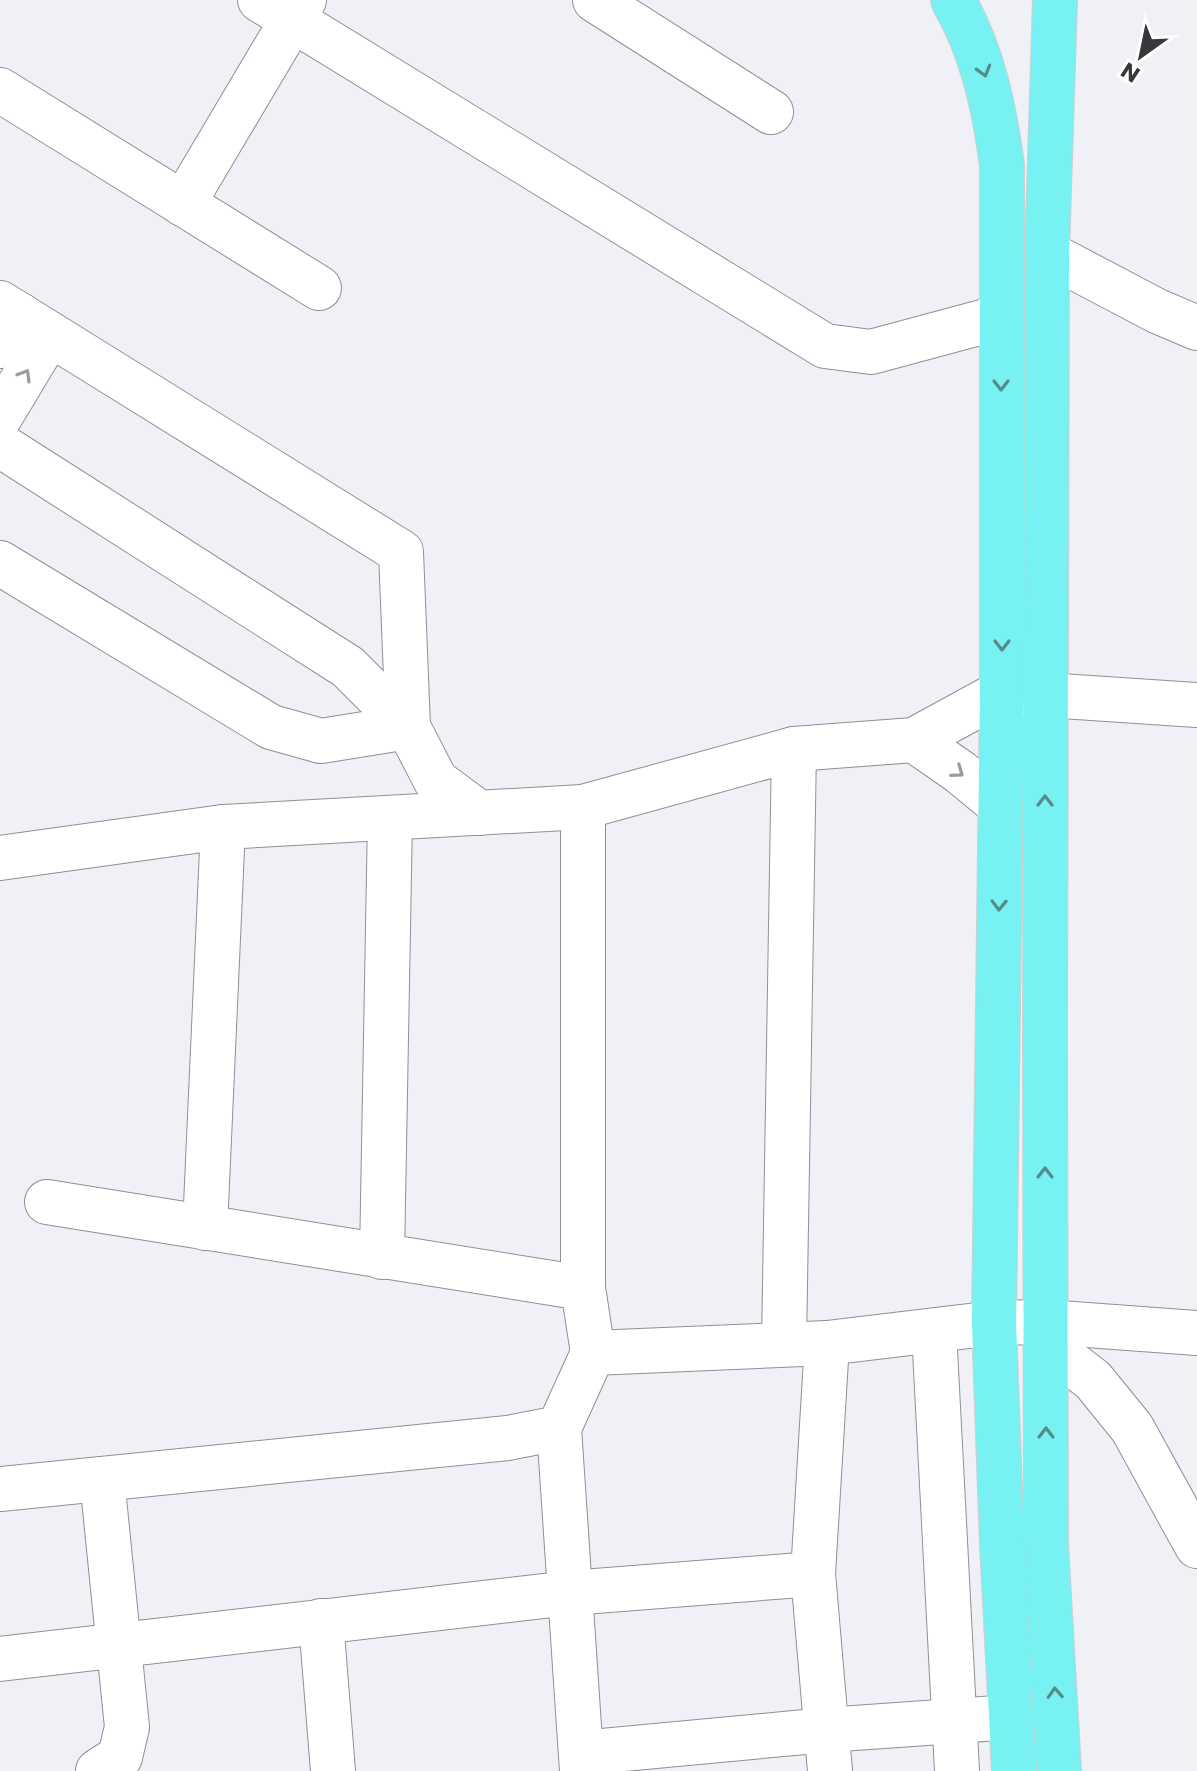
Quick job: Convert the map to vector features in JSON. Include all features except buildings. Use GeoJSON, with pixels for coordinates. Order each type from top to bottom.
{"type":"FeatureCollection","features":[{"type":"Feature","properties":{"kind":"main road"},"geometry":{"type":"LineString","coordinates":[[953,0],[967,24],[983,64],[995,110],[1002,165],[1002,692],[994,1323],[1014,1771]]}},
{"type":"Feature","properties":{"kind":"main road"},"geometry":{"type":"LineString","coordinates":[[1055,0],[1047,253],[1046,1544],[1059,1771]]}},
{"type":"Feature","properties":{"kind":"street"},"geometry":{"type":"LineString","coordinates":[[595,0],[771,112]]}},
{"type":"Feature","properties":{"kind":"street"},"geometry":{"type":"LineString","coordinates":[[183,204],[286,7],[825,346],[871,352],[1001,317]]}},
{"type":"Feature","properties":{"kind":"street"},"geometry":{"type":"LineString","coordinates":[[0,90],[319,288]]}},
{"type":"Feature","properties":{"kind":"street"},"geometry":{"type":"LineString","coordinates":[[1047,253],[1157,311],[1197,328]]}},
{"type":"Feature","properties":{"kind":"street"},"geometry":{"type":"LineString","coordinates":[[0,417],[17,324],[401,552],[408,727]]}},
{"type":"Feature","properties":{"kind":"street"},"geometry":{"type":"LineString","coordinates":[[0,445],[348,667],[408,727],[436,781],[479,813]]}},
{"type":"Feature","properties":{"kind":"street"},"geometry":{"type":"LineString","coordinates":[[0,563],[271,727],[321,741],[408,727]]}},
{"type":"Feature","properties":{"kind":"street"},"geometry":{"type":"LineString","coordinates":[[0,858],[223,827],[583,807],[794,749],[914,740],[1002,692],[1197,705]]}},
{"type":"Feature","properties":{"kind":"street"},"geometry":{"type":"LineString","coordinates":[[914,740],[1000,805]]}},
{"type":"Feature","properties":{"kind":"street"},"geometry":{"type":"LineString","coordinates":[[784,1344],[794,749]]}},
{"type":"Feature","properties":{"kind":"street"},"geometry":{"type":"LineString","coordinates":[[583,807],[583,1288],[593,1353],[559,1428],[582,1762],[828,1750],[955,1721],[1011,1717]]}},
{"type":"Feature","properties":{"kind":"street"},"geometry":{"type":"LineString","coordinates":[[382,1257],[390,818]]}},
{"type":"Feature","properties":{"kind":"street"},"geometry":{"type":"LineString","coordinates":[[205,1228],[223,827]]}},
{"type":"Feature","properties":{"kind":"street"},"geometry":{"type":"LineString","coordinates":[[47,1202],[583,1288]]}},
{"type":"Feature","properties":{"kind":"street"},"geometry":{"type":"LineString","coordinates":[[593,1353],[827,1343],[994,1323],[1046,1333],[1197,1333]]}},
{"type":"Feature","properties":{"kind":"street"},"geometry":{"type":"LineString","coordinates":[[934,1331],[957,1771]]}},
{"type":"Feature","properties":{"kind":"street"},"geometry":{"type":"LineString","coordinates":[[1046,1333],[1093,1380],[1132,1428],[1197,1546]]}},
{"type":"Feature","properties":{"kind":"street"},"geometry":{"type":"LineString","coordinates":[[827,1343],[813,1574],[828,1750]]}},
{"type":"Feature","properties":{"kind":"street"},"geometry":{"type":"LineString","coordinates":[[0,1489],[508,1438],[559,1428]]}},
{"type":"Feature","properties":{"kind":"street"},"geometry":{"type":"LineString","coordinates":[[98,1771],[120,1757],[127,1727],[102,1479]]}},
{"type":"Feature","properties":{"kind":"street"},"geometry":{"type":"LineString","coordinates":[[0,1659],[570,1593],[813,1574]]}},
{"type":"Feature","properties":{"kind":"street"},"geometry":{"type":"LineString","coordinates":[[321,1621],[333,1771]]}}]}
